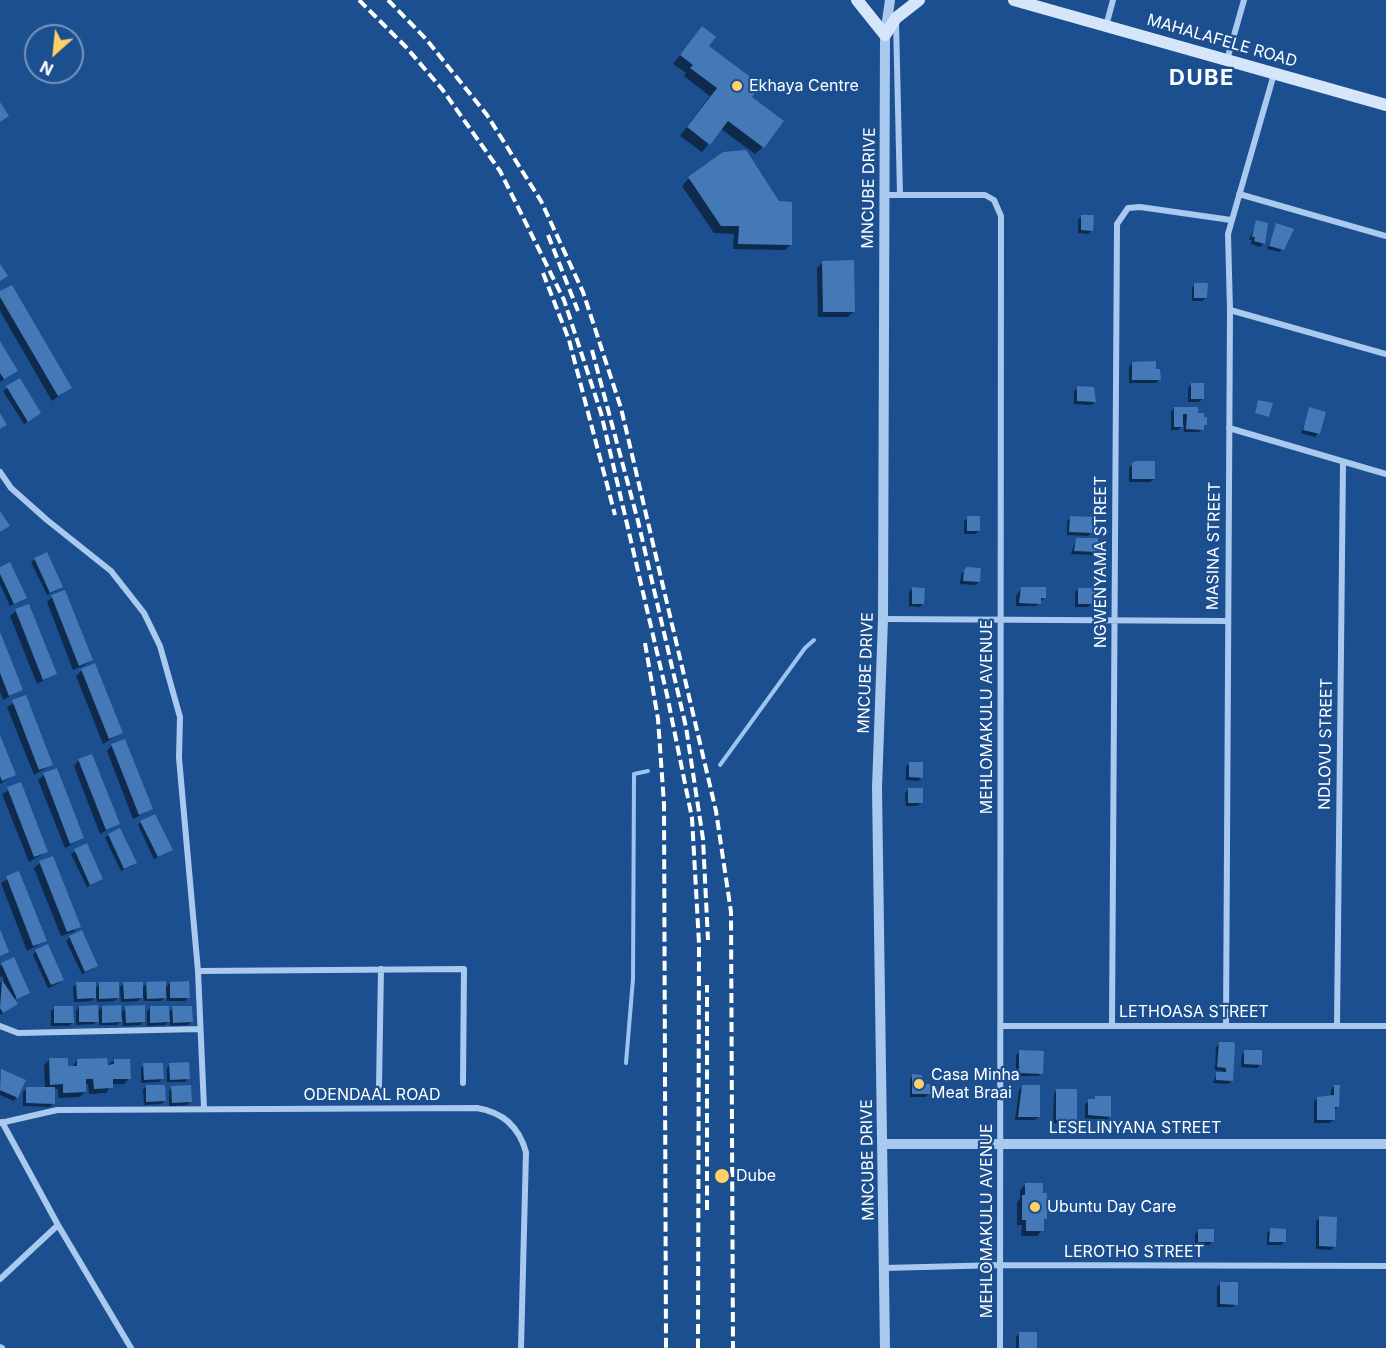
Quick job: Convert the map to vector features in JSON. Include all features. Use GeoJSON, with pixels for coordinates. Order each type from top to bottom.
{"type":"FeatureCollection","features":[{"type":"Feature","properties":{"kind":"main road"},"geometry":{"type":"LineString","coordinates":[[857,0],[885,35],[896,18],[919,0]]}},
{"type":"Feature","properties":{"kind":"main road","name":"MAHALAFELE ROAD"},"geometry":{"type":"LineString","coordinates":[[1014,0],[1386,105]]}},
{"type":"Feature","properties":{"kind":"street","name":"MNCUBE DRIVE"},"geometry":{"type":"LineString","coordinates":[[885,1348],[884,1144],[876,788],[883,619],[885,35],[890,0]]}},
{"type":"Feature","properties":{"kind":"street"},"geometry":{"type":"LineString","coordinates":[[1106,26],[1113,0]]}},
{"type":"Feature","properties":{"kind":"street"},"geometry":{"type":"LineString","coordinates":[[1227,60],[1244,0]]}},
{"type":"Feature","properties":{"kind":"street"},"geometry":{"type":"LineString","coordinates":[[896,18],[900,195]]}},
{"type":"Feature","properties":{"kind":"street","name":"MASINA STREET"},"geometry":{"type":"LineString","coordinates":[[1226,1026],[1230,310],[1226,248],[1231,220],[1274,73]]}},
{"type":"Feature","properties":{"kind":"street"},"geometry":{"type":"LineString","coordinates":[[1239,194],[1386,236]]}},
{"type":"Feature","properties":{"kind":"street","name":"MEHLOMAKULU AVENUE"},"geometry":{"type":"LineString","coordinates":[[883,195],[985,195],[993,200],[1001,216],[1000,1348]]}},
{"type":"Feature","properties":{"kind":"street","name":"NGWENYAMA STREET"},"geometry":{"type":"LineString","coordinates":[[1112,1025],[1117,224],[1128,208],[1140,207],[1231,220]]}},
{"type":"Feature","properties":{"kind":"street"},"geometry":{"type":"LineString","coordinates":[[1230,310],[1386,354]]}},
{"type":"Feature","properties":{"kind":"street"},"geometry":{"type":"LineString","coordinates":[[1229,428],[1386,474]]}},
{"type":"Feature","properties":{"kind":"street","name":"NDLOVU STREET"},"geometry":{"type":"LineString","coordinates":[[1337,1025],[1343,463]]}},
{"type":"Feature","properties":{"kind":"street"},"geometry":{"type":"LineString","coordinates":[[0,472],[11,488],[111,571],[144,613],[160,646],[180,717],[182,800],[198,971],[204,1108]]}},
{"type":"Feature","properties":{"kind":"street"},"geometry":{"type":"LineString","coordinates":[[883,619],[1227,621]]}},
{"type":"Feature","properties":{"kind":"street"},"geometry":{"type":"LineString","coordinates":[[379,1086],[381,969]]}},
{"type":"Feature","properties":{"kind":"street"},"geometry":{"type":"LineString","coordinates":[[198,971],[464,969],[463,1083]]}},
{"type":"Feature","properties":{"kind":"street"},"geometry":{"type":"LineString","coordinates":[[0,1026],[18,1033],[200,1029]]}},
{"type":"Feature","properties":{"kind":"street","name":"LETHOASA STREET"},"geometry":{"type":"LineString","coordinates":[[1002,1026],[1386,1026]]}},
{"type":"Feature","properties":{"kind":"street","name":"ODENDAAL ROAD"},"geometry":{"type":"LineString","coordinates":[[1,1123],[57,1110],[204,1108],[477,1108],[504,1118],[515,1127],[526,1152],[521,1348]]}},
{"type":"Feature","properties":{"kind":"street"},"geometry":{"type":"LineString","coordinates":[[1,1123],[131,1348]]}},
{"type":"Feature","properties":{"kind":"street","name":"LESELINYANA STREET"},"geometry":{"type":"LineString","coordinates":[[884,1144],[1386,1144]]}},
{"type":"Feature","properties":{"kind":"street"},"geometry":{"type":"LineString","coordinates":[[0,1279],[58,1225]]}},
{"type":"Feature","properties":{"kind":"street","name":"LEROTHO STREET"},"geometry":{"type":"LineString","coordinates":[[883,1268],[1001,1265],[1386,1266]]}},
{"type":"Feature","properties":{"kind":"building","name":"Ekhaya Centre"},"geometry":{"type":"Polygon","coordinates":[[[702,26],[716,37],[709,46],[761,85],[752,97],[784,121],[764,148],[728,121],[710,145],[687,127],[717,88],[690,68],[693,65],[680,55],[702,26]]]}},
{"type":"Feature","properties":{"kind":"building"},"geometry":{"type":"Polygon","coordinates":[[[0,102],[9,116],[0,122],[0,102]]]}},
{"type":"Feature","properties":{"kind":"building"},"geometry":{"type":"Polygon","coordinates":[[[746,150],[779,201],[792,202],[792,245],[738,244],[739,226],[721,226],[688,177],[723,152],[746,150]]]}},
{"type":"Feature","properties":{"kind":"building"},"geometry":{"type":"Polygon","coordinates":[[[1081,215],[1094,215],[1093,231],[1081,230],[1081,215]]]}},
{"type":"Feature","properties":{"kind":"building"},"geometry":{"type":"Polygon","coordinates":[[[1256,220],[1268,223],[1265,244],[1254,241],[1255,237],[1252,237],[1256,220]]]}},
{"type":"Feature","properties":{"kind":"building"},"geometry":{"type":"Polygon","coordinates":[[[1276,223],[1294,229],[1284,250],[1269,246],[1276,223]]]}},
{"type":"Feature","properties":{"kind":"building"},"geometry":{"type":"Polygon","coordinates":[[[854,260],[855,312],[823,312],[822,261],[854,260]]]}},
{"type":"Feature","properties":{"kind":"building"},"geometry":{"type":"Polygon","coordinates":[[[0,264],[8,276],[0,281],[0,264]]]}},
{"type":"Feature","properties":{"kind":"building"},"geometry":{"type":"Polygon","coordinates":[[[1194,283],[1208,283],[1207,298],[1194,298],[1194,283]]]}},
{"type":"Feature","properties":{"kind":"building"},"geometry":{"type":"Polygon","coordinates":[[[12,285],[72,388],[58,396],[0,297],[0,291],[12,285]]]}},
{"type":"Feature","properties":{"kind":"building"},"geometry":{"type":"Polygon","coordinates":[[[0,341],[18,371],[4,379],[0,373],[0,341]]]}},
{"type":"Feature","properties":{"kind":"building"},"geometry":{"type":"Polygon","coordinates":[[[1156,361],[1156,369],[1160,369],[1161,380],[1132,380],[1132,362],[1156,361]]]}},
{"type":"Feature","properties":{"kind":"building"},"geometry":{"type":"Polygon","coordinates":[[[20,378],[41,413],[28,422],[6,386],[20,378]]]}},
{"type":"Feature","properties":{"kind":"building"},"geometry":{"type":"Polygon","coordinates":[[[1191,383],[1204,383],[1204,399],[1191,399],[1191,383]]]}},
{"type":"Feature","properties":{"kind":"building"},"geometry":{"type":"Polygon","coordinates":[[[1077,386],[1094,387],[1096,402],[1077,401],[1077,386]]]}},
{"type":"Feature","properties":{"kind":"building"},"geometry":{"type":"Polygon","coordinates":[[[1258,400],[1273,403],[1269,417],[1255,413],[1258,400]]]}},
{"type":"Feature","properties":{"kind":"building"},"geometry":{"type":"Polygon","coordinates":[[[1174,407],[1198,407],[1198,413],[1204,413],[1204,417],[1207,417],[1204,430],[1186,429],[1187,414],[1183,414],[1183,427],[1174,427],[1174,407]]]}},
{"type":"Feature","properties":{"kind":"building"},"geometry":{"type":"Polygon","coordinates":[[[1309,407],[1326,412],[1320,434],[1303,430],[1309,407]]]}},
{"type":"Feature","properties":{"kind":"building"},"geometry":{"type":"Polygon","coordinates":[[[0,413],[7,425],[0,429],[0,413]]]}},
{"type":"Feature","properties":{"kind":"building"},"geometry":{"type":"Polygon","coordinates":[[[1155,461],[1155,479],[1132,479],[1132,463],[1155,461]]]}},
{"type":"Feature","properties":{"kind":"building"},"geometry":{"type":"Polygon","coordinates":[[[0,511],[10,526],[0,532],[0,511]]]}},
{"type":"Feature","properties":{"kind":"building"},"geometry":{"type":"Polygon","coordinates":[[[967,516],[980,516],[980,531],[967,531],[967,516]]]}},
{"type":"Feature","properties":{"kind":"building"},"geometry":{"type":"Polygon","coordinates":[[[1070,516],[1094,517],[1093,533],[1069,532],[1070,516]]]}},
{"type":"Feature","properties":{"kind":"building"},"geometry":{"type":"Polygon","coordinates":[[[1076,538],[1098,538],[1098,552],[1074,551],[1076,538]]]}},
{"type":"Feature","properties":{"kind":"building"},"geometry":{"type":"Polygon","coordinates":[[[47,552],[63,587],[50,593],[34,558],[47,552]]]}},
{"type":"Feature","properties":{"kind":"building"},"geometry":{"type":"Polygon","coordinates":[[[10,562],[27,598],[14,604],[0,574],[0,567],[10,562]]]}},
{"type":"Feature","properties":{"kind":"building"},"geometry":{"type":"Polygon","coordinates":[[[967,567],[981,568],[980,582],[963,581],[964,570],[967,567]]]}},
{"type":"Feature","properties":{"kind":"building"},"geometry":{"type":"Polygon","coordinates":[[[912,587],[925,588],[924,604],[912,604],[912,587]]]}},
{"type":"Feature","properties":{"kind":"building"},"geometry":{"type":"Polygon","coordinates":[[[1021,587],[1046,587],[1046,598],[1041,598],[1041,604],[1019,603],[1021,587]]]}},
{"type":"Feature","properties":{"kind":"building"},"geometry":{"type":"Polygon","coordinates":[[[1078,588],[1096,588],[1093,604],[1078,604],[1078,588]]]}},
{"type":"Feature","properties":{"kind":"building"},"geometry":{"type":"Polygon","coordinates":[[[65,590],[93,660],[79,666],[51,595],[65,590]]]}},
{"type":"Feature","properties":{"kind":"building"},"geometry":{"type":"Polygon","coordinates":[[[29,604],[57,674],[43,680],[15,609],[29,604]]]}},
{"type":"Feature","properties":{"kind":"building"},"geometry":{"type":"Polygon","coordinates":[[[0,632],[23,690],[9,696],[0,673],[0,632]]]}},
{"type":"Feature","properties":{"kind":"building"},"geometry":{"type":"Polygon","coordinates":[[[95,663],[123,733],[109,739],[81,669],[95,663]]]}},
{"type":"Feature","properties":{"kind":"building"},"geometry":{"type":"Polygon","coordinates":[[[26,695],[53,765],[39,770],[12,700],[26,695]]]}},
{"type":"Feature","properties":{"kind":"building"},"geometry":{"type":"Polygon","coordinates":[[[0,735],[16,775],[2,781],[0,776],[0,735]]]}},
{"type":"Feature","properties":{"kind":"building"},"geometry":{"type":"Polygon","coordinates":[[[125,739],[153,809],[139,815],[111,744],[125,739]]]}},
{"type":"Feature","properties":{"kind":"building"},"geometry":{"type":"Polygon","coordinates":[[[92,754],[120,824],[106,830],[78,759],[92,754]]]}},
{"type":"Feature","properties":{"kind":"building"},"geometry":{"type":"Polygon","coordinates":[[[909,762],[923,762],[923,778],[909,777],[909,762]]]}},
{"type":"Feature","properties":{"kind":"building"},"geometry":{"type":"Polygon","coordinates":[[[57,768],[84,838],[70,844],[43,773],[57,768]]]}},
{"type":"Feature","properties":{"kind":"building"},"geometry":{"type":"Polygon","coordinates":[[[21,782],[48,852],[34,857],[7,787],[21,782]]]}},
{"type":"Feature","properties":{"kind":"building"},"geometry":{"type":"Polygon","coordinates":[[[908,788],[923,788],[923,803],[908,803],[908,788]]]}},
{"type":"Feature","properties":{"kind":"building"},"geometry":{"type":"Polygon","coordinates":[[[155,814],[173,850],[158,857],[140,821],[155,814]]]}},
{"type":"Feature","properties":{"kind":"building"},"geometry":{"type":"Polygon","coordinates":[[[120,828],[137,863],[124,869],[108,834],[120,828]]]}},
{"type":"Feature","properties":{"kind":"building"},"geometry":{"type":"Polygon","coordinates":[[[87,843],[103,879],[90,885],[74,849],[87,843]]]}},
{"type":"Feature","properties":{"kind":"building"},"geometry":{"type":"Polygon","coordinates":[[[53,856],[81,927],[67,932],[39,861],[53,856]]]}},
{"type":"Feature","properties":{"kind":"building"},"geometry":{"type":"Polygon","coordinates":[[[19,871],[47,941],[33,946],[6,876],[19,871]]]}},
{"type":"Feature","properties":{"kind":"building"},"geometry":{"type":"Polygon","coordinates":[[[0,929],[9,952],[0,956],[0,929]]]}},
{"type":"Feature","properties":{"kind":"building"},"geometry":{"type":"Polygon","coordinates":[[[82,930],[98,966],[85,972],[69,936],[82,930]]]}},
{"type":"Feature","properties":{"kind":"building"},"geometry":{"type":"Polygon","coordinates":[[[48,944],[64,980],[51,985],[35,950],[48,944]]]}},
{"type":"Feature","properties":{"kind":"building"},"geometry":{"type":"Polygon","coordinates":[[[14,957],[30,993],[17,999],[1,963],[14,957]]]}},
{"type":"Feature","properties":{"kind":"building"},"geometry":{"type":"Polygon","coordinates":[[[2,980],[18,1004],[3,1013],[0,1008],[2,980]]]}},
{"type":"Feature","properties":{"kind":"building"},"geometry":{"type":"Polygon","coordinates":[[[166,981],[166,998],[147,999],[146,982],[166,981]]]}},
{"type":"Feature","properties":{"kind":"building"},"geometry":{"type":"Polygon","coordinates":[[[189,981],[190,998],[170,998],[170,982],[189,981]]]}},
{"type":"Feature","properties":{"kind":"building"},"geometry":{"type":"Polygon","coordinates":[[[76,982],[96,982],[96,998],[77,999],[76,982]]]}},
{"type":"Feature","properties":{"kind":"building"},"geometry":{"type":"Polygon","coordinates":[[[99,982],[119,982],[119,998],[99,999],[99,982]]]}},
{"type":"Feature","properties":{"kind":"building"},"geometry":{"type":"Polygon","coordinates":[[[123,982],[143,982],[143,998],[124,999],[123,982]]]}},
{"type":"Feature","properties":{"kind":"building"},"geometry":{"type":"Polygon","coordinates":[[[98,1005],[99,1022],[79,1022],[79,1006],[98,1005]]]}},
{"type":"Feature","properties":{"kind":"building"},"geometry":{"type":"Polygon","coordinates":[[[121,1005],[122,1022],[102,1023],[102,1006],[121,1005]]]}},
{"type":"Feature","properties":{"kind":"building"},"geometry":{"type":"Polygon","coordinates":[[[145,1005],[145,1022],[126,1023],[125,1006],[145,1005]]]}},
{"type":"Feature","properties":{"kind":"building"},"geometry":{"type":"Polygon","coordinates":[[[54,1006],[73,1006],[74,1023],[54,1023],[54,1006]]]}},
{"type":"Feature","properties":{"kind":"building"},"geometry":{"type":"Polygon","coordinates":[[[150,1006],[169,1006],[170,1022],[150,1023],[150,1006]]]}},
{"type":"Feature","properties":{"kind":"building"},"geometry":{"type":"Polygon","coordinates":[[[172,1006],[192,1006],[193,1022],[173,1023],[172,1006]]]}},
{"type":"Feature","properties":{"kind":"building"},"geometry":{"type":"Polygon","coordinates":[[[1219,1042],[1234,1042],[1233,1081],[1216,1080],[1216,1072],[1226,1072],[1226,1068],[1217,1067],[1219,1042]]]}},
{"type":"Feature","properties":{"kind":"building"},"geometry":{"type":"Polygon","coordinates":[[[1019,1050],[1044,1051],[1043,1074],[1019,1073],[1019,1050]]]}},
{"type":"Feature","properties":{"kind":"building"},"geometry":{"type":"Polygon","coordinates":[[[1244,1050],[1262,1050],[1262,1065],[1244,1064],[1244,1050]]]}},
{"type":"Feature","properties":{"kind":"building"},"geometry":{"type":"Polygon","coordinates":[[[49,1058],[68,1058],[68,1066],[77,1066],[77,1059],[107,1058],[108,1065],[114,1064],[114,1059],[130,1059],[131,1079],[113,1079],[113,1088],[94,1089],[93,1079],[86,1079],[86,1092],[63,1093],[63,1084],[50,1085],[49,1058]]]}},
{"type":"Feature","properties":{"kind":"building"},"geometry":{"type":"Polygon","coordinates":[[[189,1062],[190,1079],[170,1080],[169,1063],[189,1062]]]}},
{"type":"Feature","properties":{"kind":"building"},"geometry":{"type":"Polygon","coordinates":[[[143,1063],[163,1063],[164,1079],[144,1080],[143,1063]]]}},
{"type":"Feature","properties":{"kind":"building"},"geometry":{"type":"Polygon","coordinates":[[[1,1069],[26,1080],[18,1098],[0,1090],[1,1069]]]}},
{"type":"Feature","properties":{"kind":"building","name":"Casa Minha Meat Braai"},"geometry":{"type":"Polygon","coordinates":[[[912,1074],[922,1075],[922,1084],[930,1084],[930,1094],[912,1094],[912,1074]]]}},
{"type":"Feature","properties":{"kind":"building"},"geometry":{"type":"Polygon","coordinates":[[[146,1085],[165,1085],[166,1101],[146,1102],[146,1085]]]}},
{"type":"Feature","properties":{"kind":"building"},"geometry":{"type":"Polygon","coordinates":[[[191,1085],[192,1102],[172,1103],[171,1086],[191,1085]]]}},
{"type":"Feature","properties":{"kind":"building"},"geometry":{"type":"Polygon","coordinates":[[[1022,1085],[1040,1085],[1040,1117],[1018,1117],[1022,1085]]]}},
{"type":"Feature","properties":{"kind":"building"},"geometry":{"type":"Polygon","coordinates":[[[1334,1085],[1340,1085],[1339,1107],[1335,1107],[1335,1120],[1317,1120],[1317,1097],[1334,1095],[1334,1085]]]}},
{"type":"Feature","properties":{"kind":"building"},"geometry":{"type":"Polygon","coordinates":[[[26,1087],[55,1087],[55,1104],[26,1103],[26,1087]]]}},
{"type":"Feature","properties":{"kind":"building"},"geometry":{"type":"Polygon","coordinates":[[[1056,1089],[1077,1089],[1077,1121],[1056,1120],[1056,1089]]]}},
{"type":"Feature","properties":{"kind":"building"},"geometry":{"type":"Polygon","coordinates":[[[1095,1096],[1111,1096],[1111,1117],[1088,1115],[1088,1099],[1095,1099],[1095,1096]]]}},
{"type":"Feature","properties":{"kind":"building","name":"Ubuntu Day Care"},"geometry":{"type":"Polygon","coordinates":[[[1025,1183],[1043,1183],[1043,1193],[1047,1193],[1047,1219],[1044,1219],[1044,1231],[1026,1231],[1026,1220],[1022,1220],[1022,1195],[1025,1195],[1025,1183]]]}},
{"type":"Feature","properties":{"kind":"building"},"geometry":{"type":"Polygon","coordinates":[[[1319,1216],[1337,1217],[1336,1247],[1319,1246],[1319,1216]]]}},
{"type":"Feature","properties":{"kind":"building"},"geometry":{"type":"Polygon","coordinates":[[[1270,1228],[1286,1229],[1286,1242],[1269,1242],[1270,1228]]]}},
{"type":"Feature","properties":{"kind":"building"},"geometry":{"type":"Polygon","coordinates":[[[1198,1229],[1214,1229],[1214,1242],[1198,1242],[1198,1229]]]}},
{"type":"Feature","properties":{"kind":"building"},"geometry":{"type":"Polygon","coordinates":[[[1220,1282],[1238,1282],[1238,1305],[1220,1304],[1220,1282]]]}},
{"type":"Feature","properties":{"kind":"building"},"geometry":{"type":"Polygon","coordinates":[[[1019,1332],[1037,1332],[1037,1348],[1019,1348],[1019,1332]]]}},
{"type":"Feature","properties":{"kind":"waterway"},"geometry":{"type":"LineString","coordinates":[[720,765],[805,648],[814,640]]}},
{"type":"Feature","properties":{"kind":"waterway"},"geometry":{"type":"LineString","coordinates":[[626,1063],[633,979],[634,774],[648,771]]}},
{"type":"Feature","properties":{"kind":"railway"},"geometry":{"type":"LineString","coordinates":[[359,0],[406,47],[442,89],[500,171],[564,300],[601,413],[667,695],[692,818],[699,943],[698,1348]]}},
{"type":"Feature","properties":{"kind":"railway"},"geometry":{"type":"LineString","coordinates":[[388,0],[426,39],[487,115],[541,201],[583,292],[621,408],[716,811],[731,912],[733,1348]]}},
{"type":"Feature","properties":{"kind":"railway"},"geometry":{"type":"LineString","coordinates":[[548,235],[578,311]]}},
{"type":"Feature","properties":{"kind":"railway"},"geometry":{"type":"LineString","coordinates":[[543,273],[569,340],[615,515]]}},
{"type":"Feature","properties":{"kind":"railway"},"geometry":{"type":"LineString","coordinates":[[592,350],[638,521],[686,727],[703,839],[708,940]]}},
{"type":"Feature","properties":{"kind":"railway"},"geometry":{"type":"LineString","coordinates":[[645,643],[658,719],[664,804],[666,1348]]}},
{"type":"Feature","properties":{"kind":"railway"},"geometry":{"type":"LineString","coordinates":[[707,985],[707,1210]]}},
{"type":"Feature","properties":{"kind":"place","name":"Ekhaya Centre"},"geometry":{"type":"Point","coordinates":[737,86]}},
{"type":"Feature","properties":{"kind":"place","name":"Casa Minha Meat Braai"},"geometry":{"type":"Point","coordinates":[919,1084]}},
{"type":"Feature","properties":{"kind":"place","name":"Dube"},"geometry":{"type":"Point","coordinates":[722,1176]}},
{"type":"Feature","properties":{"kind":"place","name":"Ubuntu Day Care"},"geometry":{"type":"Point","coordinates":[1035,1207]}},
{"type":"Feature","properties":{"kind":"district","name":"DUBE"},"geometry":{"type":"Point","coordinates":[1202,78]}}]}
